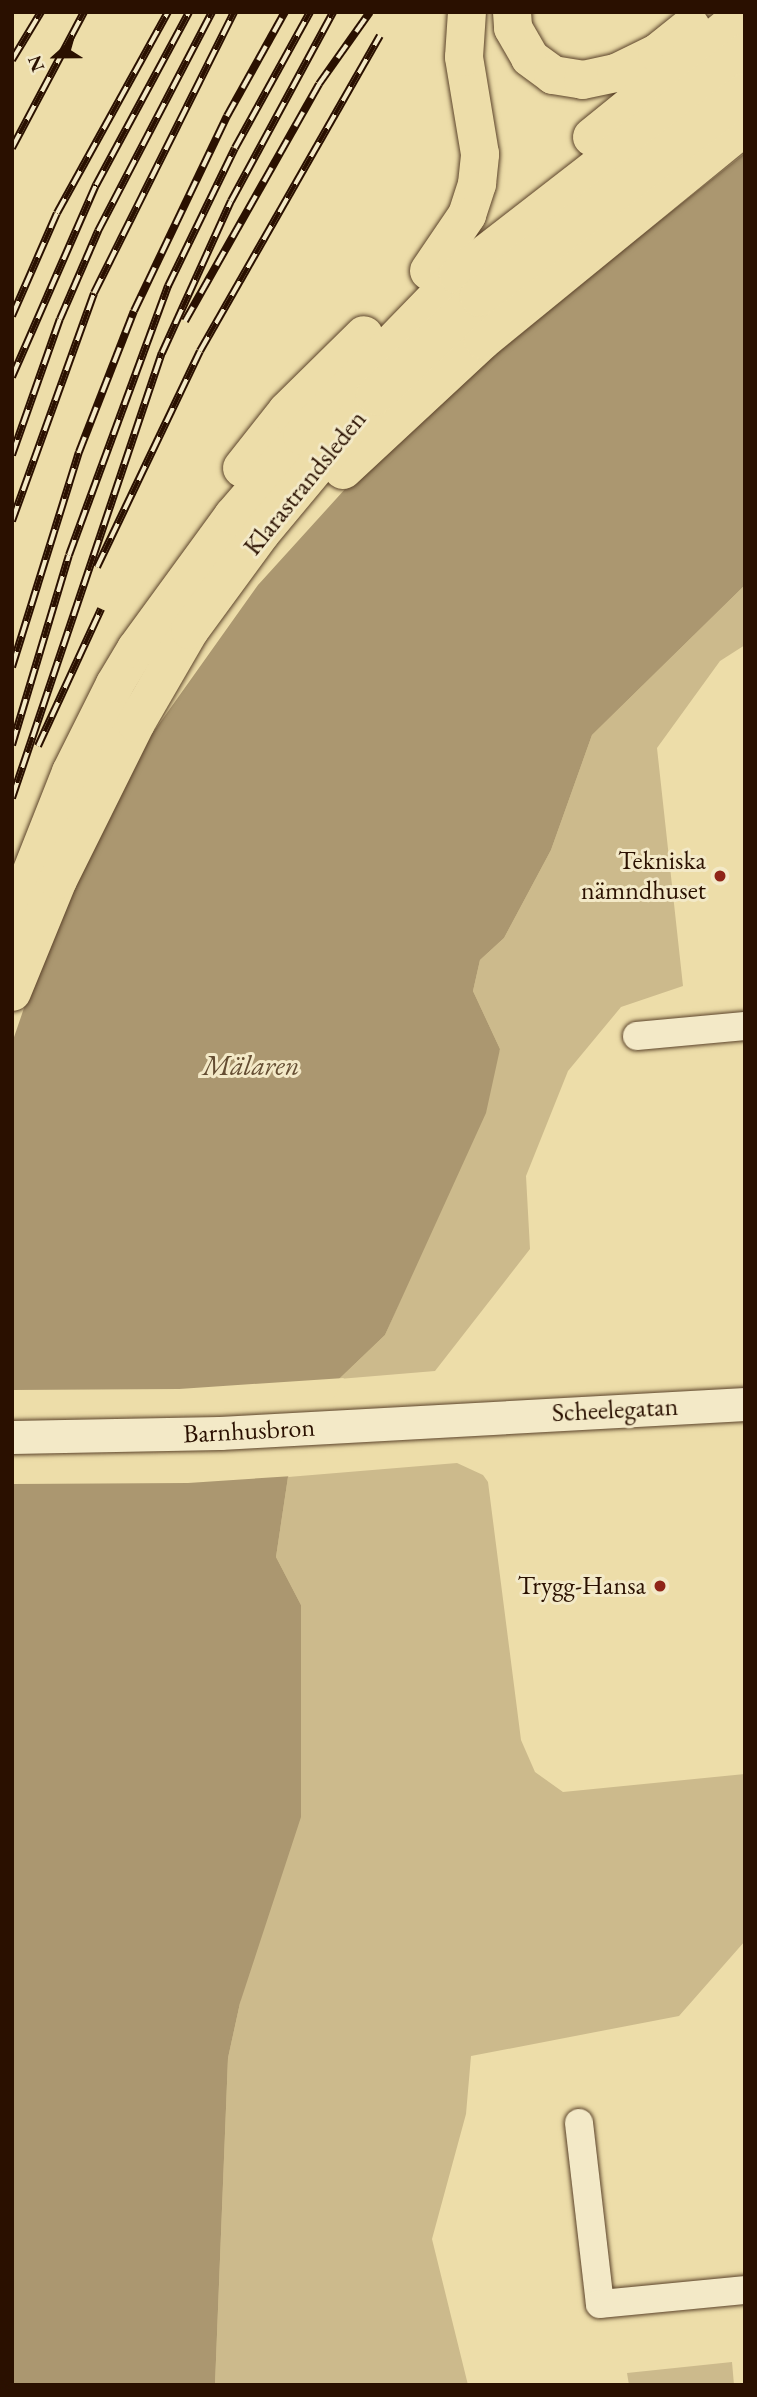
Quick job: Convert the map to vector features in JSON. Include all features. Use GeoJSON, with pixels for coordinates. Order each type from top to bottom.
{"type":"FeatureCollection","features":[{"type":"Feature","properties":{"kind":"highway"},"geometry":{"type":"LineString","coordinates":[[429,271],[467,215],[477,184],[480,154],[464,57],[467,12]]}},
{"type":"Feature","properties":{"kind":"highway"},"geometry":{"type":"LineString","coordinates":[[512,12],[513,28],[530,58],[553,75],[583,80],[616,74],[657,53],[709,12]]}},
{"type":"Feature","properties":{"kind":"highway"},"geometry":{"type":"LineString","coordinates":[[136,649],[183,556],[250,457],[287,411],[429,271],[745,13]]}},
{"type":"Feature","properties":{"kind":"highway","name":"Klarastrandsleden"},"geometry":{"type":"LineString","coordinates":[[12,921],[71,772],[136,649],[233,516],[302,436],[458,275],[745,52]]}},
{"type":"Feature","properties":{"kind":"highway","name":"Klarastrandsleden"},"geometry":{"type":"LineString","coordinates":[[12,992],[63,868],[136,723],[190,629],[261,533],[375,397],[479,297],[745,92]]}},
{"type":"Feature","properties":{"kind":"highway"},"geometry":{"type":"LineString","coordinates":[[261,533],[323,490],[445,374],[592,249],[745,126]]}},
{"type":"Feature","properties":{"kind":"street"},"geometry":{"type":"LineString","coordinates":[[637,1037],[745,1026]]}},
{"type":"Feature","properties":{"kind":"street","name":"Scheelegatan"},"geometry":{"type":"LineString","coordinates":[[485,1415],[745,1404]]}},
{"type":"Feature","properties":{"kind":"street","name":"Barnhusbron"},"geometry":{"type":"LineString","coordinates":[[12,1437],[220,1433],[485,1415]]}},
{"type":"Feature","properties":{"kind":"street"},"geometry":{"type":"LineString","coordinates":[[579,2123],[600,2304],[745,2290]]}},
{"type":"Feature","properties":{"kind":"shaded area"},"geometry":{"type":"Polygon","coordinates":[[[745,585],[745,645],[720,661],[657,748],[683,986],[621,1007],[568,1071],[526,1176],[530,1249],[435,1371],[339,1379],[385,1335],[445,1198],[500,1049],[473,991],[480,960],[504,938],[551,850],[592,735],[745,585]]]}},
{"type":"Feature","properties":{"kind":"shaded area"},"geometry":{"type":"Polygon","coordinates":[[[457,1463],[483,1475],[488,1482],[521,1740],[535,1772],[563,1792],[745,1774],[745,1941],[679,2016],[471,2056],[466,2114],[432,2239],[468,2385],[215,2385],[228,2058],[240,2003],[301,1605],[276,1557],[288,1477],[457,1463]]]}},
{"type":"Feature","properties":{"kind":"shaded area"},"geometry":{"type":"Polygon","coordinates":[[[732,2362],[734,2385],[629,2385],[627,2373],[732,2362]]]}},
{"type":"Feature","properties":{"kind":"water","name":"Mälaren"},"geometry":{"type":"Polygon","coordinates":[[[745,153],[745,585],[592,735],[551,850],[504,938],[480,960],[473,991],[500,1049],[486,1113],[385,1335],[339,1379],[288,1477],[276,1557],[301,1605],[301,1817],[240,2003],[228,2058],[215,2385],[12,2385],[12,1043],[45,947],[152,734],[258,585],[346,488],[467,374],[745,153]]]}},
{"type":"Feature","properties":{"kind":"pier"},"geometry":{"type":"Polygon","coordinates":[[[344,1378],[293,1476],[188,1483],[12,1484],[12,1390],[179,1389],[344,1378]]]}},
{"type":"Feature","properties":{"kind":"railway"},"geometry":{"type":"LineString","coordinates":[[12,60],[41,12]]}},
{"type":"Feature","properties":{"kind":"railway"},"geometry":{"type":"LineString","coordinates":[[12,148],[84,12]]}},
{"type":"Feature","properties":{"kind":"railway"},"geometry":{"type":"LineString","coordinates":[[12,316],[57,213],[168,12]]}},
{"type":"Feature","properties":{"kind":"railway"},"geometry":{"type":"LineString","coordinates":[[12,377],[96,185],[189,12]]}},
{"type":"Feature","properties":{"kind":"railway"},"geometry":{"type":"LineString","coordinates":[[12,455],[60,319],[98,231],[212,12]]}},
{"type":"Feature","properties":{"kind":"railway"},"geometry":{"type":"LineString","coordinates":[[12,521],[94,293],[234,12]]}},
{"type":"Feature","properties":{"kind":"railway"},"geometry":{"type":"LineString","coordinates":[[12,667],[79,452],[134,311],[227,116],[285,12]]}},
{"type":"Feature","properties":{"kind":"railway"},"geometry":{"type":"LineString","coordinates":[[12,745],[69,555],[168,286],[235,148],[310,12]]}},
{"type":"Feature","properties":{"kind":"railway"},"geometry":{"type":"LineString","coordinates":[[12,798],[162,353],[231,201],[333,12]]}},
{"type":"Feature","properties":{"kind":"railway"},"geometry":{"type":"LineString","coordinates":[[185,321],[319,84],[370,12]]}},
{"type":"Feature","properties":{"kind":"railway"},"geometry":{"type":"LineString","coordinates":[[97,567],[200,351],[380,36]]}},
{"type":"Feature","properties":{"kind":"railway"},"geometry":{"type":"LineString","coordinates":[[38,746],[101,609]]}},
{"type":"Feature","properties":{"kind":"place","name":"Tekniska nämndhuset"},"geometry":{"type":"Point","coordinates":[720,876]}},
{"type":"Feature","properties":{"kind":"place","name":"Trygg-Hansa"},"geometry":{"type":"Point","coordinates":[660,1586]}}]}
